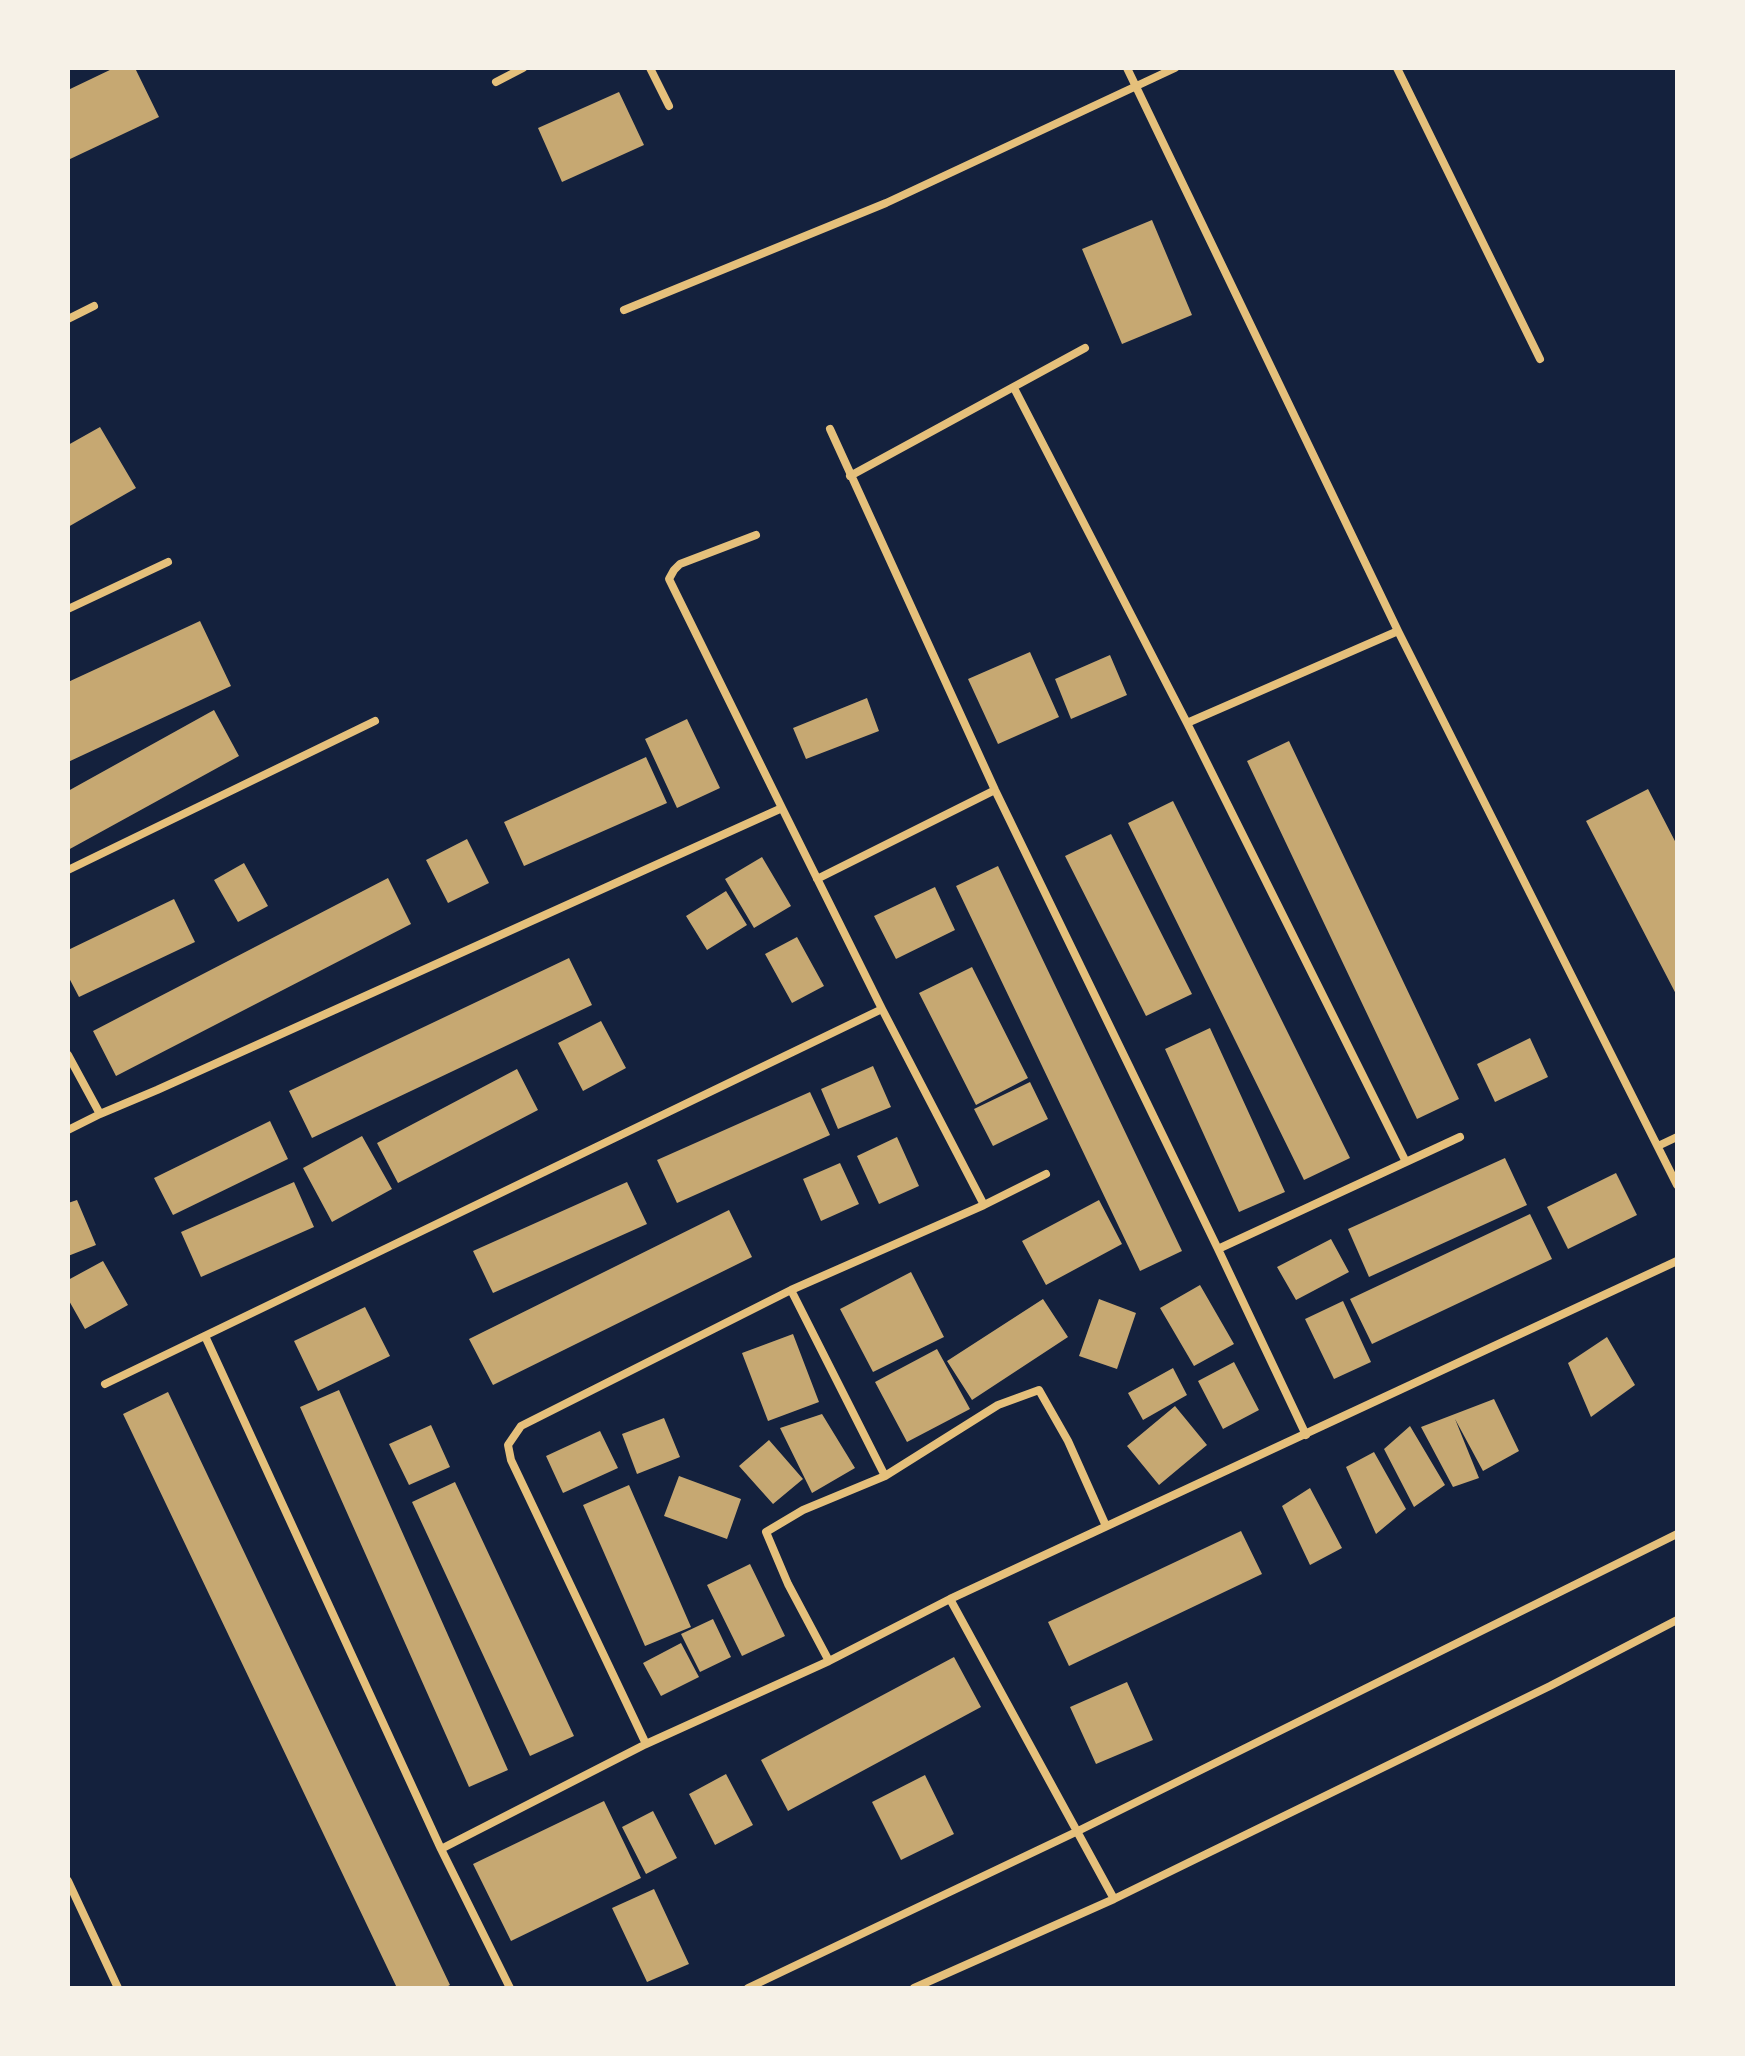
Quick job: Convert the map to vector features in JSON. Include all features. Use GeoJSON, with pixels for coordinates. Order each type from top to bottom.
{"type":"FeatureCollection","features":[{"type":"Feature","properties":{"kind":"street"},"geometry":{"type":"LineString","coordinates":[[496,82],[523,68]]}},
{"type":"Feature","properties":{"kind":"street"},"geometry":{"type":"LineString","coordinates":[[650,68],[669,106]]}},
{"type":"Feature","properties":{"kind":"street"},"geometry":{"type":"LineString","coordinates":[[1127,68],[1398,631],[1677,1185]]}},
{"type":"Feature","properties":{"kind":"street"},"geometry":{"type":"LineString","coordinates":[[624,310],[886,203],[1175,68]]}},
{"type":"Feature","properties":{"kind":"street"},"geometry":{"type":"LineString","coordinates":[[1397,68],[1540,359]]}},
{"type":"Feature","properties":{"kind":"street"},"geometry":{"type":"LineString","coordinates":[[68,319],[94,306]]}},
{"type":"Feature","properties":{"kind":"street"},"geometry":{"type":"LineString","coordinates":[[850,476],[1085,348]]}},
{"type":"Feature","properties":{"kind":"street"},"geometry":{"type":"LineString","coordinates":[[1014,388],[1187,723],[1406,1162]]}},
{"type":"Feature","properties":{"kind":"street"},"geometry":{"type":"LineString","coordinates":[[830,429],[995,790],[1306,1435]]}},
{"type":"Feature","properties":{"kind":"street"},"geometry":{"type":"LineString","coordinates":[[756,535],[680,564],[669,579],[882,1009],[984,1205]]}},
{"type":"Feature","properties":{"kind":"street"},"geometry":{"type":"LineString","coordinates":[[68,609],[168,562]]}},
{"type":"Feature","properties":{"kind":"street"},"geometry":{"type":"LineString","coordinates":[[1187,723],[1398,631]]}},
{"type":"Feature","properties":{"kind":"street"},"geometry":{"type":"LineString","coordinates":[[68,870],[375,721]]}},
{"type":"Feature","properties":{"kind":"street"},"geometry":{"type":"LineString","coordinates":[[817,879],[995,790]]}},
{"type":"Feature","properties":{"kind":"street"},"geometry":{"type":"LineString","coordinates":[[68,1130],[782,808]]}},
{"type":"Feature","properties":{"kind":"street"},"geometry":{"type":"LineString","coordinates":[[105,1384],[882,1009]]}},
{"type":"Feature","properties":{"kind":"street"},"geometry":{"type":"LineString","coordinates":[[68,1055],[100,1114]]}},
{"type":"Feature","properties":{"kind":"street"},"geometry":{"type":"LineString","coordinates":[[1218,1249],[1460,1137]]}},
{"type":"Feature","properties":{"kind":"street"},"geometry":{"type":"LineString","coordinates":[[1658,1146],[1677,1137]]}},
{"type":"Feature","properties":{"kind":"street"},"geometry":{"type":"LineString","coordinates":[[646,1744],[511,1460],[508,1445],[521,1426],[791,1290],[984,1205],[1046,1174]]}},
{"type":"Feature","properties":{"kind":"street"},"geometry":{"type":"LineString","coordinates":[[441,1849],[646,1744],[829,1661],[950,1599],[1677,1261]]}},
{"type":"Feature","properties":{"kind":"street"},"geometry":{"type":"LineString","coordinates":[[791,1290],[885,1476]]}},
{"type":"Feature","properties":{"kind":"street"},"geometry":{"type":"LineString","coordinates":[[205,1336],[441,1849],[510,1988]]}},
{"type":"Feature","properties":{"kind":"street"},"geometry":{"type":"LineString","coordinates":[[829,1661],[788,1584],[766,1532],[803,1510],[885,1476],[998,1405],[1039,1390],[1068,1441],[1106,1526]]}},
{"type":"Feature","properties":{"kind":"street"},"geometry":{"type":"LineString","coordinates":[[748,1988],[1078,1831],[1677,1534]]}},
{"type":"Feature","properties":{"kind":"street"},"geometry":{"type":"LineString","coordinates":[[950,1599],[1114,1899]]}},
{"type":"Feature","properties":{"kind":"street"},"geometry":{"type":"LineString","coordinates":[[914,1988],[1114,1899],[1536,1693],[1677,1620]]}},
{"type":"Feature","properties":{"kind":"street"},"geometry":{"type":"LineString","coordinates":[[68,1881],[118,1988]]}},
{"type":"Feature","properties":{"kind":"building"},"geometry":{"type":"Polygon","coordinates":[[[114,68],[135,68],[159,117],[68,160],[68,90],[114,68]]]}},
{"type":"Feature","properties":{"kind":"building"},"geometry":{"type":"Polygon","coordinates":[[[619,92],[644,145],[562,182],[538,128],[619,92]]]}},
{"type":"Feature","properties":{"kind":"building"},"geometry":{"type":"Polygon","coordinates":[[[1152,220],[1192,315],[1122,344],[1082,249],[1152,220]]]}},
{"type":"Feature","properties":{"kind":"building"},"geometry":{"type":"Polygon","coordinates":[[[100,427],[136,488],[68,527],[68,445],[100,427]]]}},
{"type":"Feature","properties":{"kind":"building"},"geometry":{"type":"Polygon","coordinates":[[[200,621],[231,686],[68,762],[68,682],[200,621]]]}},
{"type":"Feature","properties":{"kind":"building"},"geometry":{"type":"Polygon","coordinates":[[[1030,652],[1059,717],[998,744],[968,679],[1030,652]]]}},
{"type":"Feature","properties":{"kind":"building"},"geometry":{"type":"Polygon","coordinates":[[[1110,655],[1127,695],[1071,719],[1055,679],[1110,655]]]}},
{"type":"Feature","properties":{"kind":"building"},"geometry":{"type":"Polygon","coordinates":[[[867,698],[879,731],[806,759],[793,728],[867,698]]]}},
{"type":"Feature","properties":{"kind":"building"},"geometry":{"type":"Polygon","coordinates":[[[214,710],[239,756],[68,850],[68,791],[214,710]]]}},
{"type":"Feature","properties":{"kind":"building"},"geometry":{"type":"Polygon","coordinates":[[[687,719],[720,788],[677,808],[645,739],[687,719]]]}},
{"type":"Feature","properties":{"kind":"building"},"geometry":{"type":"Polygon","coordinates":[[[1289,741],[1459,1099],[1417,1119],[1247,761],[1289,741]]]}},
{"type":"Feature","properties":{"kind":"building"},"geometry":{"type":"Polygon","coordinates":[[[646,757],[667,803],[524,866],[504,822],[646,757]]]}},
{"type":"Feature","properties":{"kind":"building"},"geometry":{"type":"Polygon","coordinates":[[[1648,789],[1677,845],[1677,996],[1586,821],[1648,789]]]}},
{"type":"Feature","properties":{"kind":"building"},"geometry":{"type":"Polygon","coordinates":[[[1173,801],[1350,1158],[1304,1180],[1128,823],[1173,801]]]}},
{"type":"Feature","properties":{"kind":"building"},"geometry":{"type":"Polygon","coordinates":[[[1111,834],[1192,994],[1146,1016],[1065,856],[1111,834]]]}},
{"type":"Feature","properties":{"kind":"building"},"geometry":{"type":"Polygon","coordinates":[[[467,839],[489,883],[448,903],[426,860],[467,839]]]}},
{"type":"Feature","properties":{"kind":"building"},"geometry":{"type":"Polygon","coordinates":[[[762,857],[791,906],[754,928],[725,879],[762,857]]]}},
{"type":"Feature","properties":{"kind":"building"},"geometry":{"type":"Polygon","coordinates":[[[244,863],[268,906],[238,922],[214,880],[244,863]]]}},
{"type":"Feature","properties":{"kind":"building"},"geometry":{"type":"Polygon","coordinates":[[[998,866],[1182,1251],[1140,1271],[956,886],[998,866]]]}},
{"type":"Feature","properties":{"kind":"building"},"geometry":{"type":"Polygon","coordinates":[[[388,878],[411,924],[116,1076],[93,1031],[388,878]]]}},
{"type":"Feature","properties":{"kind":"building"},"geometry":{"type":"Polygon","coordinates":[[[935,887],[955,930],[896,959],[874,916],[935,887]]]}},
{"type":"Feature","properties":{"kind":"building"},"geometry":{"type":"Polygon","coordinates":[[[726,891],[747,925],[707,950],[686,916],[726,891]]]}},
{"type":"Feature","properties":{"kind":"building"},"geometry":{"type":"Polygon","coordinates":[[[174,899],[195,942],[79,997],[68,976],[68,950],[174,899]]]}},
{"type":"Feature","properties":{"kind":"building"},"geometry":{"type":"Polygon","coordinates":[[[797,937],[824,986],[792,1003],[765,954],[797,937]]]}},
{"type":"Feature","properties":{"kind":"building"},"geometry":{"type":"Polygon","coordinates":[[[569,958],[592,1005],[312,1138],[289,1091],[569,958]]]}},
{"type":"Feature","properties":{"kind":"building"},"geometry":{"type":"Polygon","coordinates":[[[972,967],[1028,1078],[976,1105],[919,993],[972,967]]]}},
{"type":"Feature","properties":{"kind":"building"},"geometry":{"type":"Polygon","coordinates":[[[601,1021],[626,1068],[583,1091],[558,1043],[601,1021]]]}},
{"type":"Feature","properties":{"kind":"building"},"geometry":{"type":"Polygon","coordinates":[[[1210,1028],[1285,1192],[1239,1212],[1165,1049],[1210,1028]]]}},
{"type":"Feature","properties":{"kind":"building"},"geometry":{"type":"Polygon","coordinates":[[[1530,1038],[1548,1077],[1495,1102],[1477,1064],[1530,1038]]]}},
{"type":"Feature","properties":{"kind":"building"},"geometry":{"type":"Polygon","coordinates":[[[873,1066],[891,1107],[838,1129],[821,1089],[873,1066]]]}},
{"type":"Feature","properties":{"kind":"building"},"geometry":{"type":"Polygon","coordinates":[[[517,1069],[538,1110],[398,1183],[377,1143],[517,1069]]]}},
{"type":"Feature","properties":{"kind":"building"},"geometry":{"type":"Polygon","coordinates":[[[1030,1082],[1048,1119],[993,1146],[974,1109],[1030,1082]]]}},
{"type":"Feature","properties":{"kind":"building"},"geometry":{"type":"Polygon","coordinates":[[[810,1092],[830,1135],[677,1203],[657,1160],[810,1092]]]}},
{"type":"Feature","properties":{"kind":"building"},"geometry":{"type":"Polygon","coordinates":[[[270,1121],[288,1159],[173,1215],[154,1178],[270,1121]]]}},
{"type":"Feature","properties":{"kind":"building"},"geometry":{"type":"Polygon","coordinates":[[[362,1136],[392,1189],[332,1222],[303,1168],[362,1136]]]}},
{"type":"Feature","properties":{"kind":"building"},"geometry":{"type":"Polygon","coordinates":[[[897,1137],[919,1186],[879,1204],[857,1156],[897,1137]]]}},
{"type":"Feature","properties":{"kind":"building"},"geometry":{"type":"Polygon","coordinates":[[[1505,1158],[1527,1205],[1369,1277],[1348,1229],[1505,1158]]]}},
{"type":"Feature","properties":{"kind":"building"},"geometry":{"type":"Polygon","coordinates":[[[840,1163],[859,1204],[821,1221],[803,1179],[840,1163]]]}},
{"type":"Feature","properties":{"kind":"building"},"geometry":{"type":"Polygon","coordinates":[[[1616,1173],[1637,1215],[1568,1249],[1547,1207],[1616,1173]]]}},
{"type":"Feature","properties":{"kind":"building"},"geometry":{"type":"Polygon","coordinates":[[[294,1182],[314,1227],[201,1277],[181,1232],[294,1182]]]}},
{"type":"Feature","properties":{"kind":"building"},"geometry":{"type":"Polygon","coordinates":[[[627,1182],[647,1224],[493,1293],[473,1251],[627,1182]]]}},
{"type":"Feature","properties":{"kind":"building"},"geometry":{"type":"Polygon","coordinates":[[[77,1200],[96,1245],[68,1256],[68,1203],[77,1200]]]}},
{"type":"Feature","properties":{"kind":"building"},"geometry":{"type":"Polygon","coordinates":[[[1099,1200],[1122,1244],[1046,1285],[1022,1241],[1099,1200]]]}},
{"type":"Feature","properties":{"kind":"building"},"geometry":{"type":"Polygon","coordinates":[[[729,1210],[752,1257],[493,1385],[469,1339],[729,1210]]]}},
{"type":"Feature","properties":{"kind":"building"},"geometry":{"type":"Polygon","coordinates":[[[1530,1214],[1552,1259],[1372,1344],[1350,1299],[1530,1214]]]}},
{"type":"Feature","properties":{"kind":"building"},"geometry":{"type":"Polygon","coordinates":[[[1331,1239],[1349,1272],[1296,1300],[1277,1267],[1331,1239]]]}},
{"type":"Feature","properties":{"kind":"building"},"geometry":{"type":"Polygon","coordinates":[[[103,1261],[128,1305],[85,1329],[68,1299],[68,1280],[103,1261]]]}},
{"type":"Feature","properties":{"kind":"building"},"geometry":{"type":"Polygon","coordinates":[[[911,1272],[944,1337],[873,1372],[840,1309],[911,1272]]]}},
{"type":"Feature","properties":{"kind":"building"},"geometry":{"type":"Polygon","coordinates":[[[1200,1285],[1234,1344],[1194,1366],[1160,1308],[1200,1285]]]}},
{"type":"Feature","properties":{"kind":"building"},"geometry":{"type":"Polygon","coordinates":[[[1043,1299],[1068,1337],[972,1400],[947,1361],[1043,1299]]]}},
{"type":"Feature","properties":{"kind":"building"},"geometry":{"type":"Polygon","coordinates":[[[1099,1299],[1136,1313],[1117,1369],[1079,1356],[1099,1299]]]}},
{"type":"Feature","properties":{"kind":"building"},"geometry":{"type":"Polygon","coordinates":[[[1343,1301],[1371,1362],[1334,1379],[1305,1319],[1343,1301]]]}},
{"type":"Feature","properties":{"kind":"building"},"geometry":{"type":"Polygon","coordinates":[[[365,1307],[390,1356],[318,1391],[294,1341],[365,1307]]]}},
{"type":"Feature","properties":{"kind":"building"},"geometry":{"type":"Polygon","coordinates":[[[793,1334],[819,1402],[768,1421],[742,1353],[793,1334]]]}},
{"type":"Feature","properties":{"kind":"building"},"geometry":{"type":"Polygon","coordinates":[[[1607,1337],[1635,1385],[1591,1417],[1568,1363],[1607,1337]]]}},
{"type":"Feature","properties":{"kind":"building"},"geometry":{"type":"Polygon","coordinates":[[[937,1349],[970,1409],[907,1442],[875,1382],[937,1349]]]}},
{"type":"Feature","properties":{"kind":"building"},"geometry":{"type":"Polygon","coordinates":[[[1234,1362],[1259,1410],[1223,1429],[1198,1381],[1234,1362]]]}},
{"type":"Feature","properties":{"kind":"building"},"geometry":{"type":"Polygon","coordinates":[[[1173,1368],[1187,1395],[1143,1420],[1128,1393],[1173,1368]]]}},
{"type":"Feature","properties":{"kind":"building"},"geometry":{"type":"Polygon","coordinates":[[[339,1390],[508,1770],[469,1787],[300,1407],[339,1390]]]}},
{"type":"Feature","properties":{"kind":"building"},"geometry":{"type":"Polygon","coordinates":[[[168,1392],[450,1985],[444,1988],[397,1988],[123,1414],[168,1392]]]}},
{"type":"Feature","properties":{"kind":"building"},"geometry":{"type":"Polygon","coordinates":[[[1494,1399],[1519,1451],[1483,1471],[1455,1419],[1479,1478],[1453,1487],[1421,1427],[1494,1399]]]}},
{"type":"Feature","properties":{"kind":"building"},"geometry":{"type":"Polygon","coordinates":[[[1175,1406],[1207,1445],[1159,1485],[1127,1446],[1175,1406]]]}},
{"type":"Feature","properties":{"kind":"building"},"geometry":{"type":"Polygon","coordinates":[[[822,1414],[855,1468],[812,1493],[780,1428],[822,1414]]]}},
{"type":"Feature","properties":{"kind":"building"},"geometry":{"type":"Polygon","coordinates":[[[664,1418],[680,1457],[637,1474],[622,1434],[664,1418]]]}},
{"type":"Feature","properties":{"kind":"building"},"geometry":{"type":"Polygon","coordinates":[[[431,1425],[450,1467],[409,1485],[389,1444],[431,1425]]]}},
{"type":"Feature","properties":{"kind":"building"},"geometry":{"type":"Polygon","coordinates":[[[1410,1426],[1445,1485],[1414,1507],[1384,1449],[1410,1426]]]}},
{"type":"Feature","properties":{"kind":"building"},"geometry":{"type":"Polygon","coordinates":[[[600,1431],[618,1468],[563,1493],[546,1456],[600,1431]]]}},
{"type":"Feature","properties":{"kind":"building"},"geometry":{"type":"Polygon","coordinates":[[[769,1440],[803,1479],[773,1504],[739,1466],[769,1440]]]}},
{"type":"Feature","properties":{"kind":"building"},"geometry":{"type":"Polygon","coordinates":[[[1374,1452],[1406,1509],[1376,1534],[1346,1467],[1374,1452]]]}},
{"type":"Feature","properties":{"kind":"building"},"geometry":{"type":"Polygon","coordinates":[[[679,1476],[741,1499],[727,1539],[664,1516],[679,1476]]]}},
{"type":"Feature","properties":{"kind":"building"},"geometry":{"type":"Polygon","coordinates":[[[455,1482],[574,1736],[530,1756],[412,1502],[455,1482]]]}},
{"type":"Feature","properties":{"kind":"building"},"geometry":{"type":"Polygon","coordinates":[[[629,1485],[691,1627],[645,1646],[583,1505],[629,1485]]]}},
{"type":"Feature","properties":{"kind":"building"},"geometry":{"type":"Polygon","coordinates":[[[1310,1488],[1342,1548],[1310,1565],[1282,1506],[1310,1488]]]}},
{"type":"Feature","properties":{"kind":"building"},"geometry":{"type":"Polygon","coordinates":[[[1241,1531],[1262,1574],[1069,1666],[1048,1622],[1241,1531]]]}},
{"type":"Feature","properties":{"kind":"building"},"geometry":{"type":"Polygon","coordinates":[[[750,1564],[785,1636],[742,1656],[707,1585],[750,1564]]]}},
{"type":"Feature","properties":{"kind":"building"},"geometry":{"type":"Polygon","coordinates":[[[713,1619],[731,1657],[700,1672],[681,1634],[713,1619]]]}},
{"type":"Feature","properties":{"kind":"building"},"geometry":{"type":"Polygon","coordinates":[[[681,1643],[699,1677],[661,1696],[643,1663],[681,1643]]]}},
{"type":"Feature","properties":{"kind":"building"},"geometry":{"type":"Polygon","coordinates":[[[954,1657],[981,1707],[788,1811],[761,1760],[954,1657]]]}},
{"type":"Feature","properties":{"kind":"building"},"geometry":{"type":"Polygon","coordinates":[[[1127,1682],[1153,1740],[1096,1764],[1070,1707],[1127,1682]]]}},
{"type":"Feature","properties":{"kind":"building"},"geometry":{"type":"Polygon","coordinates":[[[726,1774],[753,1825],[715,1845],[689,1794],[726,1774]]]}},
{"type":"Feature","properties":{"kind":"building"},"geometry":{"type":"Polygon","coordinates":[[[925,1775],[954,1834],[901,1860],[872,1802],[925,1775]]]}},
{"type":"Feature","properties":{"kind":"building"},"geometry":{"type":"Polygon","coordinates":[[[604,1801],[641,1878],[511,1941],[473,1864],[604,1801]]]}},
{"type":"Feature","properties":{"kind":"building"},"geometry":{"type":"Polygon","coordinates":[[[653,1811],[677,1858],[646,1874],[622,1827],[653,1811]]]}},
{"type":"Feature","properties":{"kind":"building"},"geometry":{"type":"Polygon","coordinates":[[[654,1889],[689,1964],[647,1982],[612,1908],[654,1889]]]}}]}
